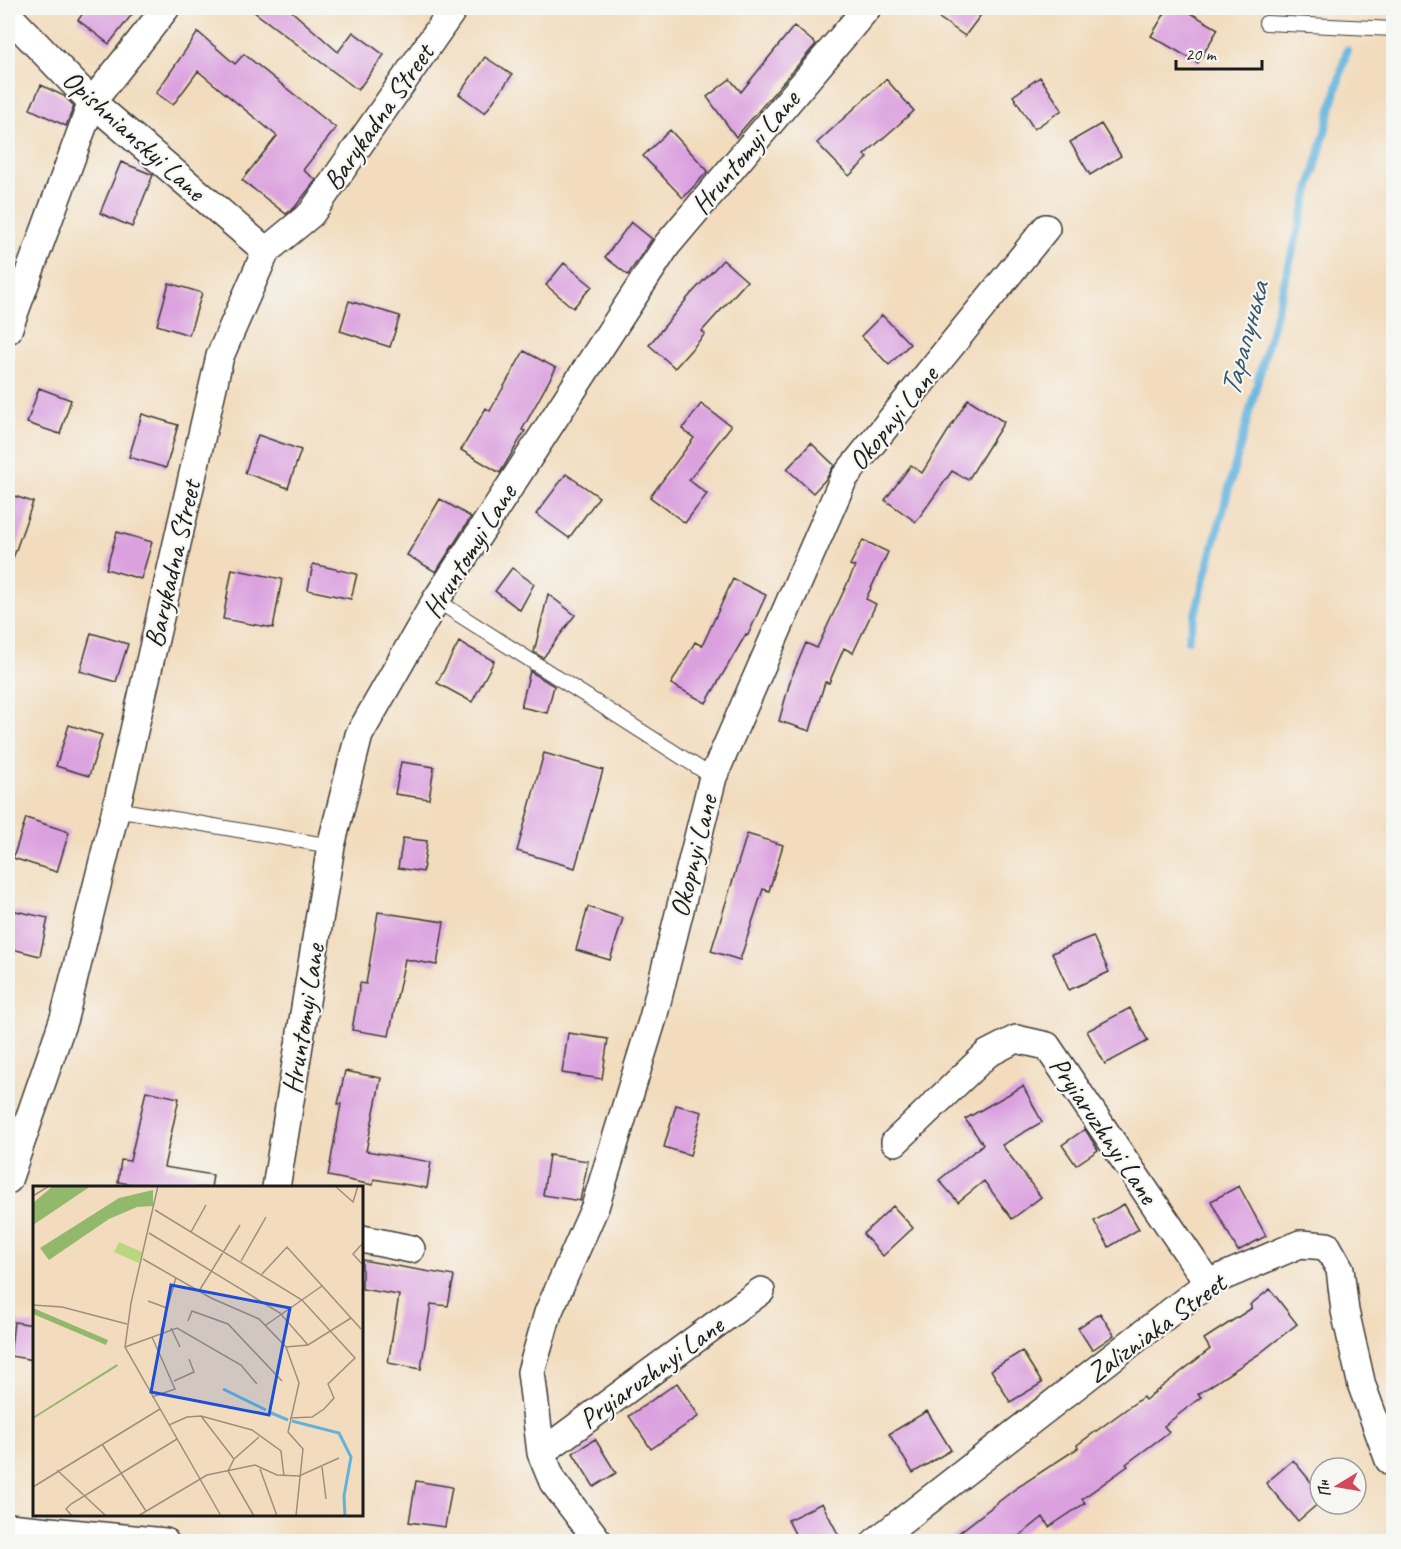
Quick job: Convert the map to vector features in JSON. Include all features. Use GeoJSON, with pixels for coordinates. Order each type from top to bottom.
{"type":"FeatureCollection","features":[{"type":"Feature","properties":{"kind":"street"},"geometry":{"type":"LineString","coordinates":[[8,330],[92,102],[166,8]]}},
{"type":"Feature","properties":{"kind":"street","name":"Barykadna Street"},"geometry":{"type":"LineString","coordinates":[[8,1180],[64,1018],[116,810],[220,356],[266,251],[311,214],[454,8]]}},
{"type":"Feature","properties":{"kind":"street","name":"Hruntomyi Lane"},"geometry":{"type":"LineString","coordinates":[[276,1186],[331,846],[359,735],[436,600],[667,245],[867,8]]}},
{"type":"Feature","properties":{"kind":"street","name":"Opishnianskyi Lane"},"geometry":{"type":"LineString","coordinates":[[8,15],[92,102],[266,251]]}},
{"type":"Feature","properties":{"kind":"street","name":"Okopnyi Lane"},"geometry":{"type":"LineString","coordinates":[[599,1542],[553,1482],[541,1453],[531,1372],[548,1313],[595,1207],[653,1018],[713,777],[844,478],[1046,228]]}},
{"type":"Feature","properties":{"kind":"street","name":"Pryiaruzhnyi Lane"},"geometry":{"type":"LineString","coordinates":[[895,1142],[987,1054],[1016,1039],[1047,1046],[1208,1283]]}},
{"type":"Feature","properties":{"kind":"street"},"geometry":{"type":"LineString","coordinates":[[363,1239],[411,1249]]}},
{"type":"Feature","properties":{"kind":"street","name":"Zalizniaka Street"},"geometry":{"type":"LineString","coordinates":[[874,1542],[1208,1283],[1300,1244],[1327,1246],[1340,1269],[1345,1311],[1362,1386],[1389,1460],[1394,1464]]}},
{"type":"Feature","properties":{"kind":"street","name":"Pryiaruzhnyi Lane"},"geometry":{"type":"LineString","coordinates":[[541,1453],[761,1291]]}},
{"type":"Feature","properties":{"kind":"street"},"geometry":{"type":"LineString","coordinates":[[8,1527],[165,1542]]}},
{"type":"Feature","properties":{"kind":"lane"},"geometry":{"type":"LineString","coordinates":[[1266,23],[1394,29]]}},
{"type":"Feature","properties":{"kind":"lane"},"geometry":{"type":"LineString","coordinates":[[436,600],[713,777]]}},
{"type":"Feature","properties":{"kind":"lane"},"geometry":{"type":"LineString","coordinates":[[116,810],[331,846]]}},
{"type":"Feature","properties":{"kind":"building"},"geometry":{"type":"Polygon","coordinates":[[[87,8],[137,8],[109,44],[78,20],[87,8]]]}},
{"type":"Feature","properties":{"kind":"building"},"geometry":{"type":"Polygon","coordinates":[[[249,8],[288,8],[338,52],[353,32],[384,55],[358,90],[249,8]]]}},
{"type":"Feature","properties":{"kind":"building"},"geometry":{"type":"Polygon","coordinates":[[[925,8],[986,8],[965,36],[925,8]]]}},
{"type":"Feature","properties":{"kind":"building"},"geometry":{"type":"Polygon","coordinates":[[[1168,8],[1182,8],[1218,29],[1198,63],[1151,36],[1168,8]]]}},
{"type":"Feature","properties":{"kind":"building"},"geometry":{"type":"Polygon","coordinates":[[[794,26],[816,44],[736,137],[707,97],[730,79],[741,92],[794,26]]]}},
{"type":"Feature","properties":{"kind":"building"},"geometry":{"type":"Polygon","coordinates":[[[198,32],[235,64],[244,54],[336,128],[303,170],[316,180],[295,207],[286,214],[242,180],[277,136],[198,71],[173,105],[156,93],[198,32]]]}},
{"type":"Feature","properties":{"kind":"building"},"geometry":{"type":"Polygon","coordinates":[[[485,57],[512,75],[485,113],[459,94],[485,57]]]}},
{"type":"Feature","properties":{"kind":"building"},"geometry":{"type":"Polygon","coordinates":[[[1040,77],[1062,110],[1034,129],[1013,96],[1040,77]]]}},
{"type":"Feature","properties":{"kind":"building"},"geometry":{"type":"Polygon","coordinates":[[[886,79],[914,111],[864,155],[868,158],[849,176],[817,143],[886,79]]]}},
{"type":"Feature","properties":{"kind":"building"},"geometry":{"type":"Polygon","coordinates":[[[41,85],[64,96],[74,106],[66,126],[30,109],[41,85]]]}},
{"type":"Feature","properties":{"kind":"building"},"geometry":{"type":"Polygon","coordinates":[[[1101,124],[1121,156],[1090,175],[1070,142],[1101,124]]]}},
{"type":"Feature","properties":{"kind":"building"},"geometry":{"type":"Polygon","coordinates":[[[670,130],[708,171],[683,198],[643,156],[670,130]]]}},
{"type":"Feature","properties":{"kind":"building"},"geometry":{"type":"Polygon","coordinates":[[[121,162],[153,175],[132,227],[100,213],[121,162]]]}},
{"type":"Feature","properties":{"kind":"building"},"geometry":{"type":"Polygon","coordinates":[[[631,222],[652,239],[628,275],[605,257],[631,222]]]}},
{"type":"Feature","properties":{"kind":"building"},"geometry":{"type":"Polygon","coordinates":[[[723,260],[747,281],[702,331],[705,334],[675,368],[649,345],[690,295],[723,260]]]}},
{"type":"Feature","properties":{"kind":"building"},"geometry":{"type":"Polygon","coordinates":[[[564,263],[592,286],[573,308],[546,285],[564,263]]]}},
{"type":"Feature","properties":{"kind":"building"},"geometry":{"type":"Polygon","coordinates":[[[169,283],[202,293],[189,335],[157,325],[169,283]]]}},
{"type":"Feature","properties":{"kind":"building"},"geometry":{"type":"Polygon","coordinates":[[[349,301],[400,316],[390,347],[340,331],[349,301]]]}},
{"type":"Feature","properties":{"kind":"building"},"geometry":{"type":"Polygon","coordinates":[[[882,315],[910,344],[889,365],[861,336],[882,315]]]}},
{"type":"Feature","properties":{"kind":"building"},"geometry":{"type":"Polygon","coordinates":[[[524,351],[556,368],[522,430],[525,431],[500,473],[461,450],[486,408],[490,411],[524,351]]]}},
{"type":"Feature","properties":{"kind":"building"},"geometry":{"type":"Polygon","coordinates":[[[39,388],[71,400],[60,434],[27,423],[39,388]]]}},
{"type":"Feature","properties":{"kind":"building"},"geometry":{"type":"Polygon","coordinates":[[[968,399],[1004,422],[968,480],[952,471],[916,522],[885,500],[911,465],[922,473],[968,399]]]}},
{"type":"Feature","properties":{"kind":"building"},"geometry":{"type":"Polygon","coordinates":[[[701,404],[731,426],[689,480],[707,494],[685,523],[650,497],[694,438],[682,429],[701,404]]]}},
{"type":"Feature","properties":{"kind":"building"},"geometry":{"type":"Polygon","coordinates":[[[142,414],[178,425],[166,468],[129,457],[142,414]]]}},
{"type":"Feature","properties":{"kind":"building"},"geometry":{"type":"Polygon","coordinates":[[[258,435],[301,450],[288,488],[245,473],[258,435]]]}},
{"type":"Feature","properties":{"kind":"building"},"geometry":{"type":"Polygon","coordinates":[[[811,443],[834,465],[826,479],[813,493],[787,469],[811,443]]]}},
{"type":"Feature","properties":{"kind":"building"},"geometry":{"type":"Polygon","coordinates":[[[566,474],[599,497],[569,538],[536,514],[566,474]]]}},
{"type":"Feature","properties":{"kind":"building"},"geometry":{"type":"Polygon","coordinates":[[[8,494],[33,502],[11,564],[8,564],[8,494]]]}},
{"type":"Feature","properties":{"kind":"building"},"geometry":{"type":"Polygon","coordinates":[[[440,499],[471,517],[436,572],[407,555],[440,499]]]}},
{"type":"Feature","properties":{"kind":"building"},"geometry":{"type":"Polygon","coordinates":[[[117,532],[152,542],[141,579],[106,569],[117,532]]]}},
{"type":"Feature","properties":{"kind":"building"},"geometry":{"type":"Polygon","coordinates":[[[863,540],[888,552],[866,599],[876,604],[853,653],[844,648],[829,683],[825,682],[810,731],[779,721],[791,678],[806,643],[817,648],[855,567],[850,565],[863,540]]]}},
{"type":"Feature","properties":{"kind":"building"},"geometry":{"type":"Polygon","coordinates":[[[313,564],[357,574],[351,599],[308,590],[313,564]]]}},
{"type":"Feature","properties":{"kind":"building"},"geometry":{"type":"Polygon","coordinates":[[[512,568],[534,584],[520,610],[495,591],[512,568]]]}},
{"type":"Feature","properties":{"kind":"building"},"geometry":{"type":"Polygon","coordinates":[[[232,569],[282,579],[273,628],[223,619],[232,569]]]}},
{"type":"Feature","properties":{"kind":"building"},"geometry":{"type":"Polygon","coordinates":[[[733,579],[766,595],[748,635],[746,634],[706,703],[671,684],[695,642],[702,646],[733,579]]]}},
{"type":"Feature","properties":{"kind":"building"},"geometry":{"type":"Polygon","coordinates":[[[548,594],[575,615],[543,658],[534,652],[548,594]]]}},
{"type":"Feature","properties":{"kind":"building"},"geometry":{"type":"Polygon","coordinates":[[[91,633],[128,644],[116,682],[80,671],[91,633]]]}},
{"type":"Feature","properties":{"kind":"building"},"geometry":{"type":"Polygon","coordinates":[[[459,642],[494,661],[472,702],[437,683],[459,642]]]}},
{"type":"Feature","properties":{"kind":"building"},"geometry":{"type":"Polygon","coordinates":[[[530,671],[554,686],[547,713],[521,707],[530,671]]]}},
{"type":"Feature","properties":{"kind":"building"},"geometry":{"type":"Polygon","coordinates":[[[69,725],[102,735],[89,776],[56,766],[69,725]]]}},
{"type":"Feature","properties":{"kind":"building"},"geometry":{"type":"Polygon","coordinates":[[[544,753],[603,770],[575,868],[517,851],[544,753]]]}},
{"type":"Feature","properties":{"kind":"building"},"geometry":{"type":"Polygon","coordinates":[[[401,762],[434,767],[429,799],[395,794],[401,762]]]}},
{"type":"Feature","properties":{"kind":"building"},"geometry":{"type":"Polygon","coordinates":[[[26,818],[69,832],[57,872],[13,858],[26,818]]]}},
{"type":"Feature","properties":{"kind":"building"},"geometry":{"type":"Polygon","coordinates":[[[747,834],[783,845],[769,891],[763,889],[740,960],[711,951],[747,834]]]}},
{"type":"Feature","properties":{"kind":"building"},"geometry":{"type":"Polygon","coordinates":[[[403,838],[427,841],[423,872],[398,868],[403,838]]]}},
{"type":"Feature","properties":{"kind":"building"},"geometry":{"type":"Polygon","coordinates":[[[588,907],[623,918],[610,960],[576,950],[588,907]]]}},
{"type":"Feature","properties":{"kind":"building"},"geometry":{"type":"Polygon","coordinates":[[[11,910],[48,918],[40,956],[8,948],[11,910]]]}},
{"type":"Feature","properties":{"kind":"building"},"geometry":{"type":"Polygon","coordinates":[[[378,912],[444,922],[437,965],[405,959],[389,1036],[352,1030],[360,983],[366,984],[378,912]]]}},
{"type":"Feature","properties":{"kind":"building"},"geometry":{"type":"Polygon","coordinates":[[[1093,936],[1109,972],[1069,990],[1052,953],[1093,936]]]}},
{"type":"Feature","properties":{"kind":"building"},"geometry":{"type":"Polygon","coordinates":[[[1130,1008],[1148,1041],[1105,1064],[1087,1031],[1130,1008]]]}},
{"type":"Feature","properties":{"kind":"building"},"geometry":{"type":"Polygon","coordinates":[[[568,1033],[608,1039],[602,1079],[562,1073],[568,1033]]]}},
{"type":"Feature","properties":{"kind":"building"},"geometry":{"type":"Polygon","coordinates":[[[345,1071],[381,1078],[366,1151],[431,1162],[427,1188],[374,1179],[373,1185],[328,1176],[345,1071]]]}},
{"type":"Feature","properties":{"kind":"building"},"geometry":{"type":"Polygon","coordinates":[[[1023,1086],[1042,1122],[1002,1145],[1041,1197],[1012,1219],[984,1181],[958,1202],[939,1180],[983,1144],[965,1119],[1023,1086]]]}},
{"type":"Feature","properties":{"kind":"building"},"geometry":{"type":"Polygon","coordinates":[[[146,1091],[179,1098],[164,1167],[213,1175],[211,1186],[142,1186],[118,1182],[121,1160],[130,1161],[146,1091]]]}},
{"type":"Feature","properties":{"kind":"building"},"geometry":{"type":"Polygon","coordinates":[[[676,1105],[702,1112],[690,1155],[664,1147],[676,1105]]]}},
{"type":"Feature","properties":{"kind":"building"},"geometry":{"type":"Polygon","coordinates":[[[1085,1129],[1098,1150],[1076,1165],[1062,1145],[1085,1129]]]}},
{"type":"Feature","properties":{"kind":"building"},"geometry":{"type":"Polygon","coordinates":[[[549,1155],[588,1161],[580,1201],[543,1195],[549,1155]]]}},
{"type":"Feature","properties":{"kind":"building"},"geometry":{"type":"Polygon","coordinates":[[[1239,1186],[1266,1236],[1238,1251],[1211,1201],[1239,1186]]]}},
{"type":"Feature","properties":{"kind":"building"},"geometry":{"type":"Polygon","coordinates":[[[1124,1204],[1139,1229],[1109,1247],[1094,1221],[1124,1204]]]}},
{"type":"Feature","properties":{"kind":"building"},"geometry":{"type":"Polygon","coordinates":[[[893,1206],[913,1228],[883,1256],[863,1234],[893,1206]]]}},
{"type":"Feature","properties":{"kind":"building"},"geometry":{"type":"Polygon","coordinates":[[[363,1260],[454,1276],[448,1306],[431,1304],[421,1369],[388,1363],[399,1295],[363,1289],[363,1260]]]}},
{"type":"Feature","properties":{"kind":"building"},"geometry":{"type":"Polygon","coordinates":[[[1270,1289],[1297,1324],[1259,1354],[1198,1394],[1201,1397],[1164,1426],[1169,1432],[1126,1464],[1128,1466],[1082,1499],[1085,1503],[1049,1527],[1043,1517],[1012,1542],[947,1542],[1015,1489],[1078,1448],[1077,1445],[1143,1397],[1145,1400],[1210,1349],[1204,1339],[1252,1308],[1250,1305],[1270,1289]]]}},
{"type":"Feature","properties":{"kind":"building"},"geometry":{"type":"Polygon","coordinates":[[[1100,1313],[1114,1335],[1092,1350],[1078,1328],[1100,1313]]]}},
{"type":"Feature","properties":{"kind":"building"},"geometry":{"type":"Polygon","coordinates":[[[14,1322],[33,1325],[33,1360],[10,1356],[14,1322]]]}},
{"type":"Feature","properties":{"kind":"building"},"geometry":{"type":"Polygon","coordinates":[[[1022,1351],[1042,1383],[1010,1402],[991,1370],[1022,1351]]]}},
{"type":"Feature","properties":{"kind":"building"},"geometry":{"type":"Polygon","coordinates":[[[677,1383],[699,1416],[651,1449],[629,1416],[677,1383]]]}},
{"type":"Feature","properties":{"kind":"building"},"geometry":{"type":"Polygon","coordinates":[[[927,1411],[951,1450],[913,1473],[889,1434],[927,1411]]]}},
{"type":"Feature","properties":{"kind":"building"},"geometry":{"type":"Polygon","coordinates":[[[595,1439],[616,1473],[594,1487],[573,1453],[595,1439]]]}},
{"type":"Feature","properties":{"kind":"building"},"geometry":{"type":"Polygon","coordinates":[[[1293,1460],[1308,1478],[1308,1512],[1298,1521],[1266,1483],[1293,1460]]]}},
{"type":"Feature","properties":{"kind":"building"},"geometry":{"type":"Polygon","coordinates":[[[416,1481],[452,1487],[445,1527],[409,1522],[416,1481]]]}},
{"type":"Feature","properties":{"kind":"building"},"geometry":{"type":"Polygon","coordinates":[[[822,1503],[842,1542],[799,1542],[788,1520],[822,1503]]]}},
{"type":"Feature","properties":{"kind":"waterway","name":"Тарапунька"},"geometry":{"type":"LineString","coordinates":[[1188,640],[1347,50]]}}]}
